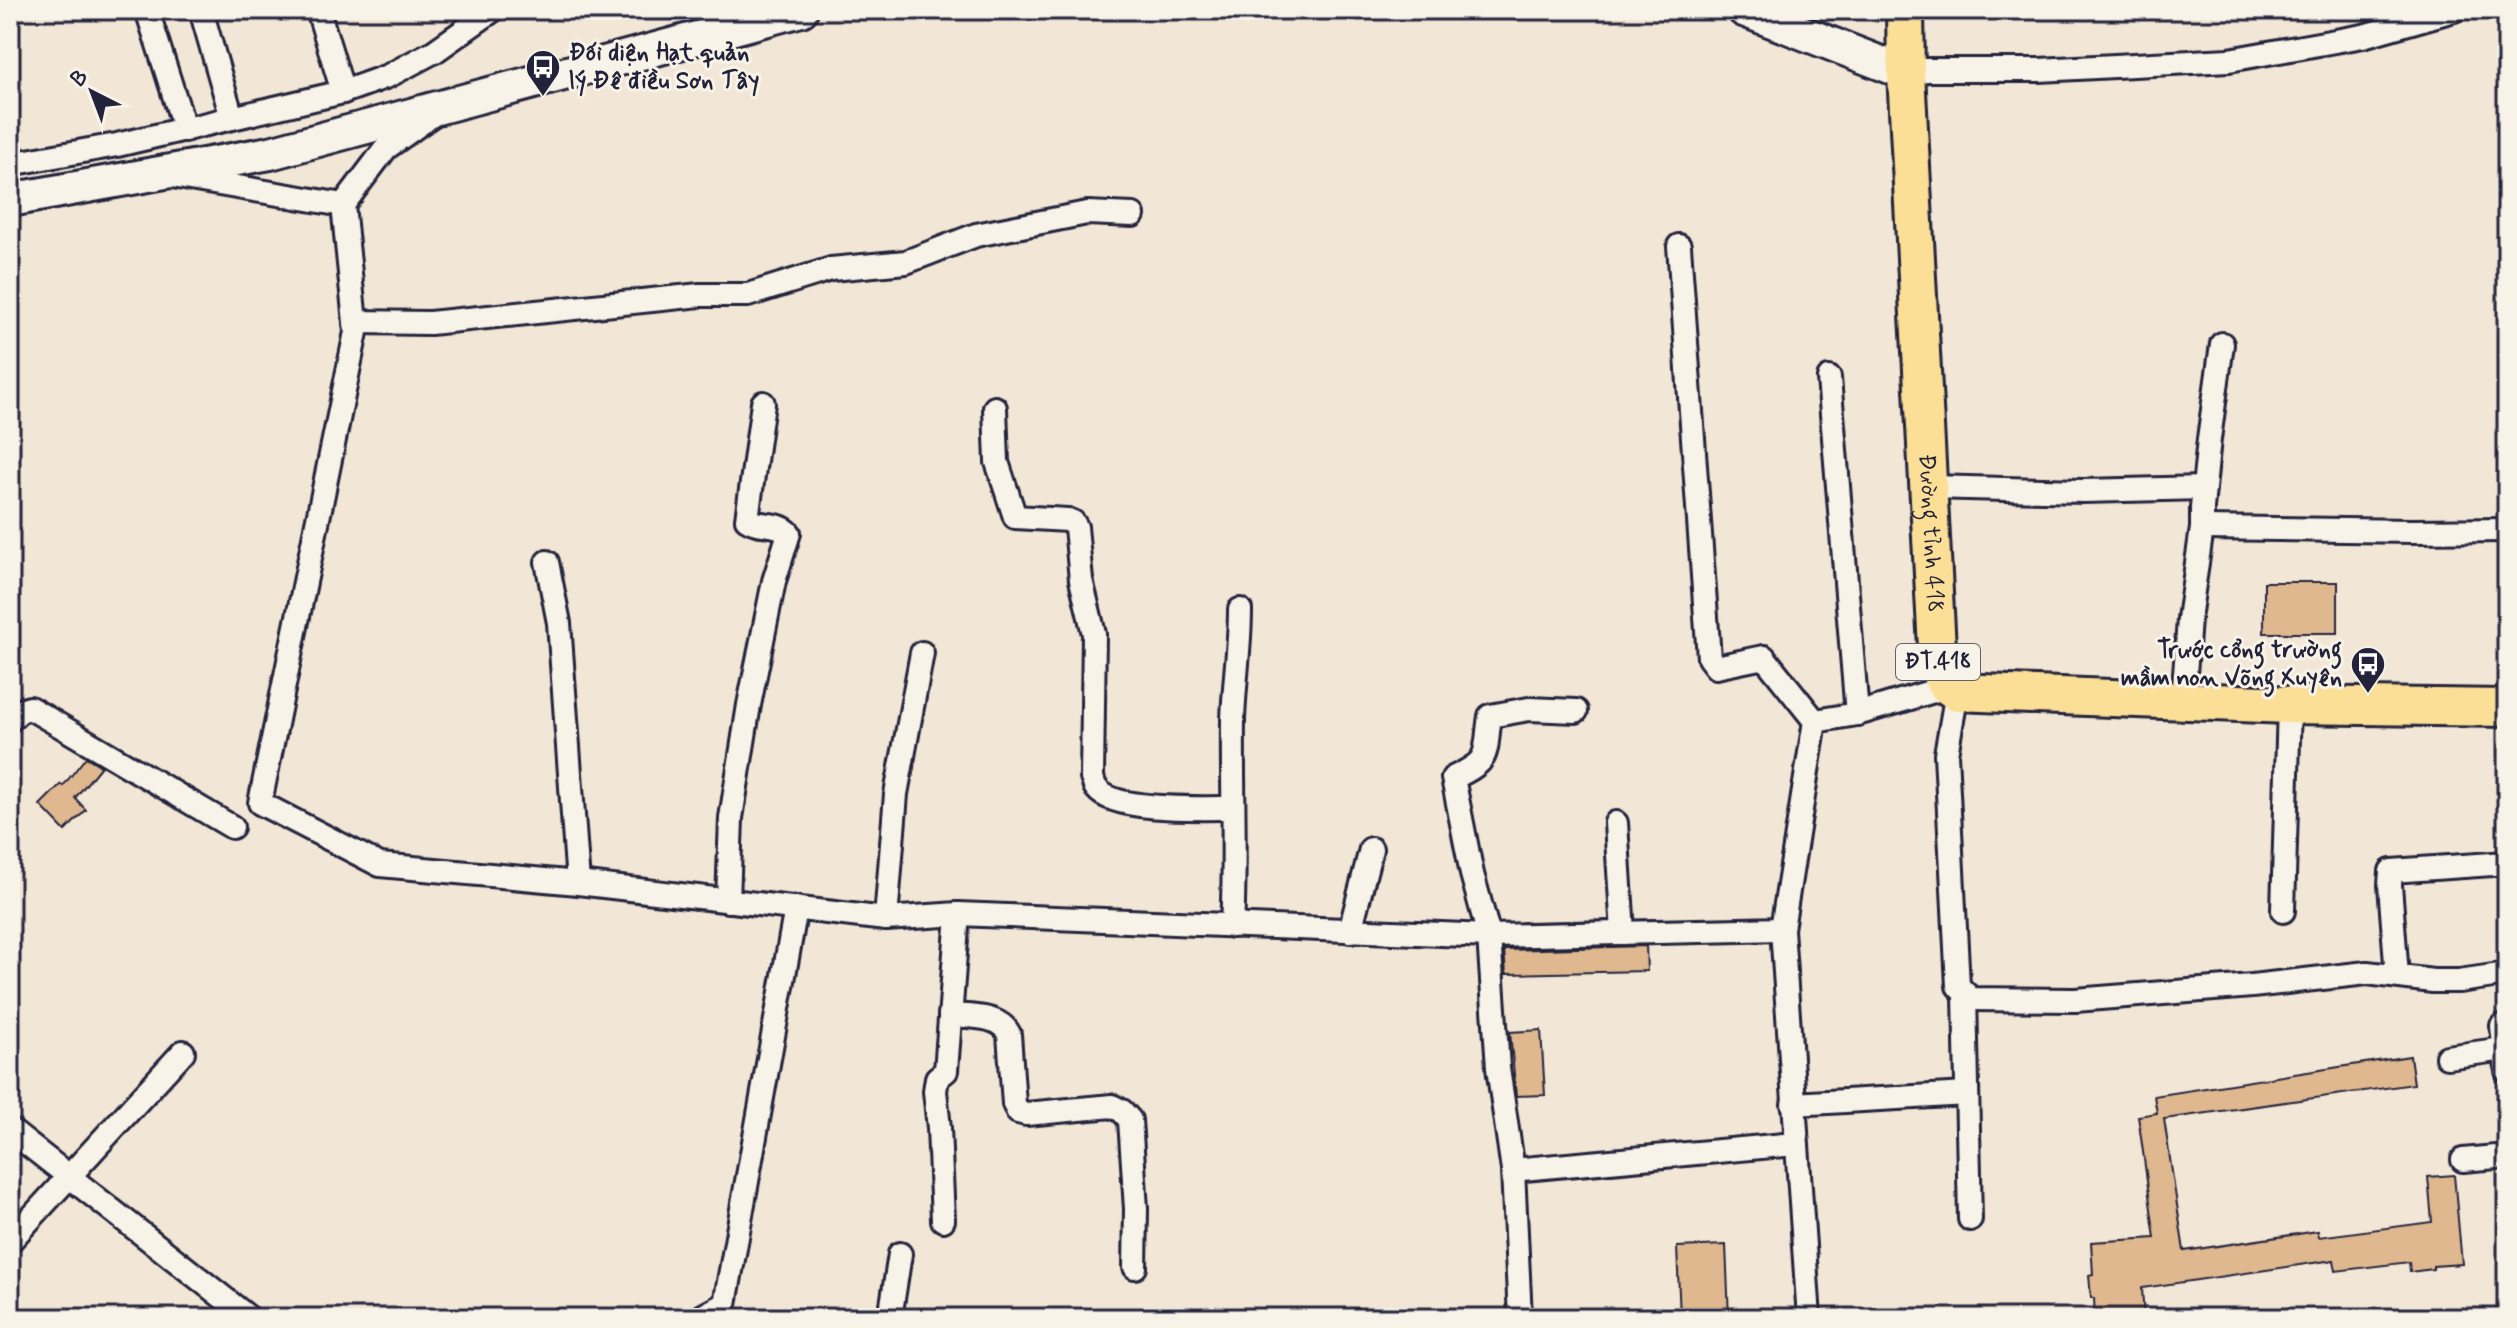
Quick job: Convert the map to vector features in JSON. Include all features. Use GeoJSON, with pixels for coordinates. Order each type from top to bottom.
{"type":"FeatureCollection","features":[{"type":"Feature","properties":{"kind":"main road"},"geometry":{"type":"LineString","coordinates":[[10,200],[270,153],[801,10]]}},
{"type":"Feature","properties":{"kind":"main road"},"geometry":{"type":"LineString","coordinates":[[1744,10],[1906,73]]}},
{"type":"Feature","properties":{"kind":"main road","name":"Đường tỉnh 418"},"geometry":{"type":"LineString","coordinates":[[1905,10],[1938,667],[1942,679],[1952,690]]}},
{"type":"Feature","properties":{"kind":"main road","name":"ĐT.418"},"geometry":{"type":"LineString","coordinates":[[1952,690],[2183,702],[2507,708]]}},
{"type":"Feature","properties":{"kind":"street"},"geometry":{"type":"LineString","coordinates":[[147,10],[185,130]]}},
{"type":"Feature","properties":{"kind":"street"},"geometry":{"type":"LineString","coordinates":[[201,10],[232,118]]}},
{"type":"Feature","properties":{"kind":"street"},"geometry":{"type":"LineString","coordinates":[[318,10],[343,92]]}},
{"type":"Feature","properties":{"kind":"street"},"geometry":{"type":"LineString","coordinates":[[10,164],[185,130],[343,92],[388,76],[435,51],[493,10]]}},
{"type":"Feature","properties":{"kind":"street"},"geometry":{"type":"LineString","coordinates":[[1906,73],[2229,60],[2363,36],[2454,10]]}},
{"type":"Feature","properties":{"kind":"street"},"geometry":{"type":"LineString","coordinates":[[446,105],[386,148],[343,205],[356,332],[260,803],[380,865],[578,883],[886,919],[958,914],[1489,936],[1782,929]]}},
{"type":"Feature","properties":{"kind":"street"},"geometry":{"type":"LineString","coordinates":[[157,174],[343,205]]}},
{"type":"Feature","properties":{"kind":"street"},"geometry":{"type":"LineString","coordinates":[[355,322],[430,323],[700,295],[748,295],[831,269],[906,262],[976,235],[1087,213],[1133,215]]}},
{"type":"Feature","properties":{"kind":"street"},"geometry":{"type":"LineString","coordinates":[[1679,246],[1709,658],[1716,667],[1764,657],[1815,721],[1782,929],[1809,1318]]}},
{"type":"Feature","properties":{"kind":"street"},"geometry":{"type":"LineString","coordinates":[[2183,702],[2189,619],[2222,344]]}},
{"type":"Feature","properties":{"kind":"street"},"geometry":{"type":"LineString","coordinates":[[1829,378],[1857,714]]}},
{"type":"Feature","properties":{"kind":"street"},"geometry":{"type":"LineString","coordinates":[[728,901],[731,818],[749,705],[774,581],[789,533],[782,527],[751,523],[747,519],[763,403]]}},
{"type":"Feature","properties":{"kind":"street"},"geometry":{"type":"LineString","coordinates":[[995,408],[997,462],[1015,517],[1068,520],[1076,527],[1081,580],[1094,634],[1092,778],[1097,790],[1109,798],[1156,807],[1233,808]]}},
{"type":"Feature","properties":{"kind":"street"},"geometry":{"type":"LineString","coordinates":[[1930,487],[2083,491],[2204,488]]}},
{"type":"Feature","properties":{"kind":"street"},"geometry":{"type":"LineString","coordinates":[[2202,528],[2507,530]]}},
{"type":"Feature","properties":{"kind":"street"},"geometry":{"type":"LineString","coordinates":[[547,562],[559,623],[578,883]]}},
{"type":"Feature","properties":{"kind":"street"},"geometry":{"type":"LineString","coordinates":[[1232,926],[1233,692],[1240,610]]}},
{"type":"Feature","properties":{"kind":"street"},"geometry":{"type":"LineString","coordinates":[[886,919],[896,794],[922,653]]}},
{"type":"Feature","properties":{"kind":"street"},"geometry":{"type":"LineString","coordinates":[[1815,721],[1857,714],[1952,690],[1946,754],[1958,986],[1965,995],[1976,1001],[2075,1000],[2367,973],[2459,981],[2507,974]]}},
{"type":"Feature","properties":{"kind":"street"},"geometry":{"type":"LineString","coordinates":[[2283,911],[2289,705]]}},
{"type":"Feature","properties":{"kind":"street"},"geometry":{"type":"LineString","coordinates":[[10,720],[20,711],[30,708],[232,827]]}},
{"type":"Feature","properties":{"kind":"street"},"geometry":{"type":"LineString","coordinates":[[1520,1318],[1513,1170],[1498,1068],[1489,936],[1472,874],[1453,778],[1480,764],[1484,758],[1490,716],[1520,709],[1576,711]]}},
{"type":"Feature","properties":{"kind":"street"},"geometry":{"type":"LineString","coordinates":[[1616,823],[1623,933]]}},
{"type":"Feature","properties":{"kind":"street"},"geometry":{"type":"LineString","coordinates":[[1350,931],[1371,849]]}},
{"type":"Feature","properties":{"kind":"street"},"geometry":{"type":"LineString","coordinates":[[2397,976],[2391,871],[2507,863]]}},
{"type":"Feature","properties":{"kind":"street"},"geometry":{"type":"LineString","coordinates":[[699,1318],[723,1311],[796,908]]}},
{"type":"Feature","properties":{"kind":"street"},"geometry":{"type":"LineString","coordinates":[[943,1220],[935,1091],[937,1078],[946,1071],[958,914]]}},
{"type":"Feature","properties":{"kind":"street"},"geometry":{"type":"LineString","coordinates":[[1965,995],[1970,1219]]}},
{"type":"Feature","properties":{"kind":"street"},"geometry":{"type":"LineString","coordinates":[[950,1015],[996,1020],[1005,1025],[1009,1034],[1014,1104],[1018,1112],[1026,1114],[1112,1106],[1130,1120],[1136,1209],[1135,1267]]}},
{"type":"Feature","properties":{"kind":"street"},"geometry":{"type":"LineString","coordinates":[[2447,1057],[2506,1060],[2502,1026]]}},
{"type":"Feature","properties":{"kind":"street"},"geometry":{"type":"LineString","coordinates":[[10,1241],[183,1052]]}},
{"type":"Feature","properties":{"kind":"street"},"geometry":{"type":"LineString","coordinates":[[1793,1104],[1967,1094]]}},
{"type":"Feature","properties":{"kind":"street"},"geometry":{"type":"LineString","coordinates":[[10,1130],[249,1318]]}},
{"type":"Feature","properties":{"kind":"street"},"geometry":{"type":"LineString","coordinates":[[1513,1170],[1795,1144]]}},
{"type":"Feature","properties":{"kind":"street"},"geometry":{"type":"LineString","coordinates":[[2463,1160],[2507,1156]]}},
{"type":"Feature","properties":{"kind":"street"},"geometry":{"type":"LineString","coordinates":[[890,1318],[900,1254]]}},
{"type":"Feature","properties":{"kind":"building"},"geometry":{"type":"Polygon","coordinates":[[[2264,582],[2338,582],[2338,633],[2264,633],[2264,582]]]}},
{"type":"Feature","properties":{"kind":"building"},"geometry":{"type":"Polygon","coordinates":[[[86,757],[101,766],[75,798],[86,810],[65,831],[40,805],[61,784],[63,786],[86,757]]]}},
{"type":"Feature","properties":{"kind":"building"},"geometry":{"type":"Polygon","coordinates":[[[1646,946],[1647,971],[1506,974],[1504,950],[1646,946]]]}},
{"type":"Feature","properties":{"kind":"building"},"geometry":{"type":"Polygon","coordinates":[[[1541,1030],[1545,1095],[1516,1096],[1510,1032],[1541,1030]]]}},
{"type":"Feature","properties":{"kind":"building"},"geometry":{"type":"Polygon","coordinates":[[[2410,1056],[2414,1084],[2164,1119],[2184,1251],[2318,1231],[2319,1237],[2432,1222],[2428,1177],[2454,1175],[2462,1264],[2433,1266],[2433,1269],[2410,1272],[2409,1262],[2336,1271],[2334,1260],[2142,1288],[2144,1318],[2095,1318],[2089,1275],[2093,1274],[2091,1242],[2155,1238],[2138,1116],[2157,1113],[2154,1096],[2410,1056]]]}},
{"type":"Feature","properties":{"kind":"building"},"geometry":{"type":"Polygon","coordinates":[[[1726,1245],[1729,1318],[1680,1318],[1677,1247],[1726,1245]]]}},
{"type":"Feature","properties":{"kind":"place","name":"Đối diện Hạt quản lý Đê điều Sơn Tây"},"geometry":{"type":"Point","coordinates":[543,98]}},
{"type":"Feature","properties":{"kind":"place","name":"Trước cổng trường mầm non Võng Xuyên"},"geometry":{"type":"Point","coordinates":[2368,695]}}]}
